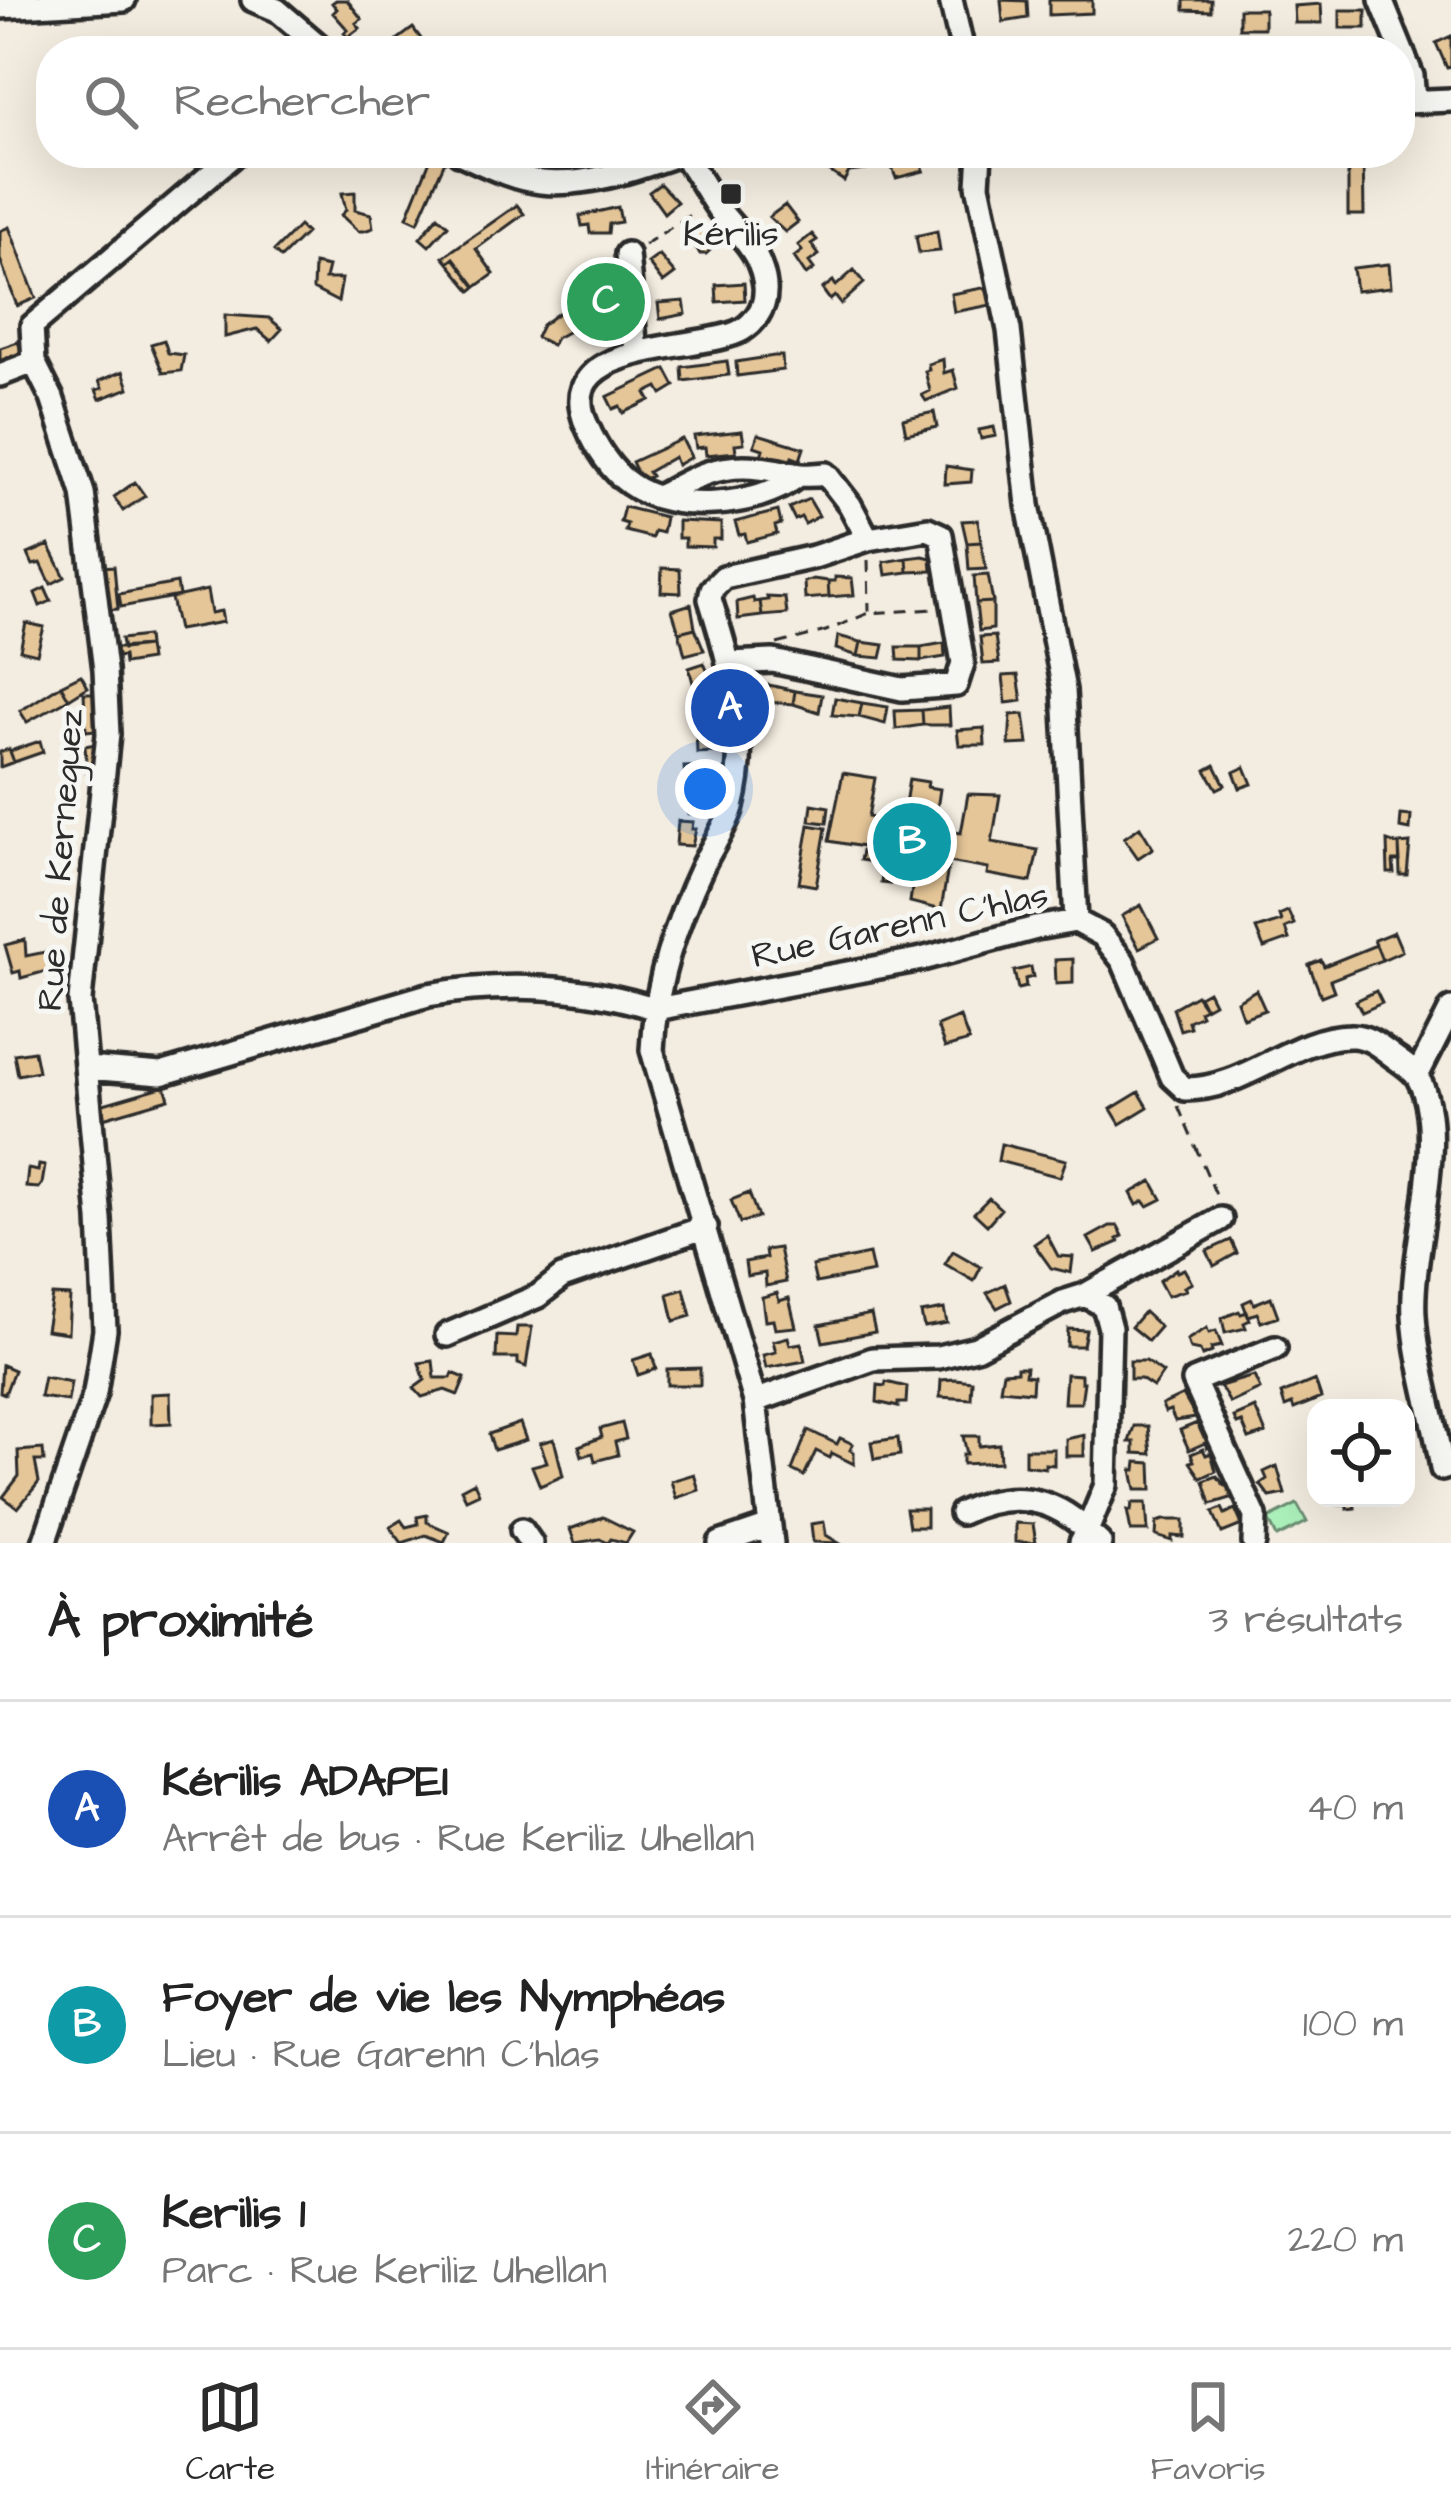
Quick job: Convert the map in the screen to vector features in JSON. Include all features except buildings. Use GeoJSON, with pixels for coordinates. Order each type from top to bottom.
{"type":"FeatureCollection","features":[{"type":"Feature","properties":{"kind":"street"},"geometry":{"type":"LineString","coordinates":[[0,7],[124,0]]}},
{"type":"Feature","properties":{"kind":"street"},"geometry":{"type":"LineString","coordinates":[[253,0],[277,10],[307,36]]}},
{"type":"Feature","properties":{"kind":"street"},"geometry":{"type":"LineString","coordinates":[[951,0],[959,36]]}},
{"type":"Feature","properties":{"kind":"street"},"geometry":{"type":"LineString","coordinates":[[1381,0],[1396,36]]}},
{"type":"Feature","properties":{"kind":"street"},"geometry":{"type":"LineString","coordinates":[[1415,102],[1451,100]]}},
{"type":"Feature","properties":{"kind":"street","name":"Rue de Kerneguez"},"geometry":{"type":"LineString","coordinates":[[44,1543],[103,1358],[101,1241],[80,1000],[108,734],[83,493],[52,398],[34,362],[32,326],[218,168]]}},
{"type":"Feature","properties":{"kind":"street"},"geometry":{"type":"LineString","coordinates":[[493,168],[541,182],[587,179],[627,168]]}},
{"type":"Feature","properties":{"kind":"street"},"geometry":{"type":"LineString","coordinates":[[692,168],[760,264],[766,294],[759,315],[739,332],[636,352],[603,367],[590,380],[581,407],[585,422],[607,461],[633,487],[659,497],[718,503],[749,500],[777,492],[796,478]]}},
{"type":"Feature","properties":{"kind":"street","name":"Rue Garenn C'hlas"},"geometry":{"type":"LineString","coordinates":[[656,1010],[922,959],[1076,921],[1064,690],[1028,505],[1010,330],[978,185],[979,168]]}},
{"type":"Feature","properties":{"kind":"street"},"geometry":{"type":"LineString","coordinates":[[626,254],[636,352]]}},
{"type":"Feature","properties":{"kind":"street"},"geometry":{"type":"LineString","coordinates":[[0,375],[34,362]]}},
{"type":"Feature","properties":{"kind":"street"},"geometry":{"type":"LineString","coordinates":[[659,497],[691,478],[726,466],[763,468],[796,478],[826,474],[868,539]]}},
{"type":"Feature","properties":{"kind":"street"},"geometry":{"type":"LineString","coordinates":[[720,1543],[771,1534],[754,1401],[652,1050],[668,944],[731,810],[740,760],[740,711],[710,598],[724,577],[797,562],[868,539],[928,529],[941,535],[963,663],[956,685],[902,689],[773,662],[730,663]]}},
{"type":"Feature","properties":{"kind":"street"},"geometry":{"type":"LineString","coordinates":[[1076,921],[1102,935],[1123,961],[1172,1077],[1185,1089],[1208,1089],[1348,1035],[1366,1038],[1417,1076],[1430,1115],[1430,1141],[1414,1273],[1414,1312],[1419,1363],[1442,1469]]}},
{"type":"Feature","properties":{"kind":"street"},"geometry":{"type":"LineString","coordinates":[[663,981],[703,1001]]}},
{"type":"Feature","properties":{"kind":"street"},"geometry":{"type":"LineString","coordinates":[[87,1068],[161,1074],[428,994],[472,987],[515,986],[635,1002],[656,1010]]}},
{"type":"Feature","properties":{"kind":"street"},"geometry":{"type":"LineString","coordinates":[[1417,1076],[1451,1009]]}},
{"type":"Feature","properties":{"kind":"street"},"geometry":{"type":"LineString","coordinates":[[754,1401],[873,1359],[938,1357],[976,1348],[1085,1295],[1221,1219]]}},
{"type":"Feature","properties":{"kind":"street"},"geometry":{"type":"LineString","coordinates":[[447,1335],[538,1296],[562,1277],[706,1227]]}},
{"type":"Feature","properties":{"kind":"street"},"geometry":{"type":"LineString","coordinates":[[961,1513],[1000,1502],[1051,1502],[1089,1539],[1106,1485],[1110,1349],[1104,1306],[1085,1295]]}},
{"type":"Feature","properties":{"kind":"street"},"geometry":{"type":"LineString","coordinates":[[1254,1543],[1255,1516],[1194,1381],[1275,1348]]}},
{"type":"Feature","properties":{"kind":"path"},"geometry":{"type":"LineString","coordinates":[[626,254],[712,199]]}},
{"type":"Feature","properties":{"kind":"path"},"geometry":{"type":"LineString","coordinates":[[868,539],[869,613]]}},
{"type":"Feature","properties":{"kind":"path"},"geometry":{"type":"LineString","coordinates":[[775,645],[869,613],[956,609]]}},
{"type":"Feature","properties":{"kind":"path"},"geometry":{"type":"LineString","coordinates":[[1185,1089],[1177,1104],[1183,1126],[1223,1210],[1221,1219]]}},
{"type":"Feature","properties":{"kind":"green space"},"geometry":{"type":"Polygon","coordinates":[[[618,288],[622,311],[595,317],[590,293],[618,288]]]}},
{"type":"Feature","properties":{"kind":"green space"},"geometry":{"type":"Polygon","coordinates":[[[1297,1504],[1307,1522],[1277,1537],[1268,1519],[1297,1504]]]}},
{"type":"Feature","properties":{"kind":"place","name":"Kérilis"},"geometry":{"type":"Point","coordinates":[731,194]}},
{"type":"Feature","properties":{"kind":"place","name":"Kerilis 1"},"geometry":{"type":"Point","coordinates":[606,302]}},
{"type":"Feature","properties":{"kind":"place","name":"Kérilis ADAPEI"},"geometry":{"type":"Point","coordinates":[730,708]}},
{"type":"Feature","properties":{"kind":"place","name":"Foyer de vie les Nymphéas"},"geometry":{"type":"Point","coordinates":[912,842]}}]}
